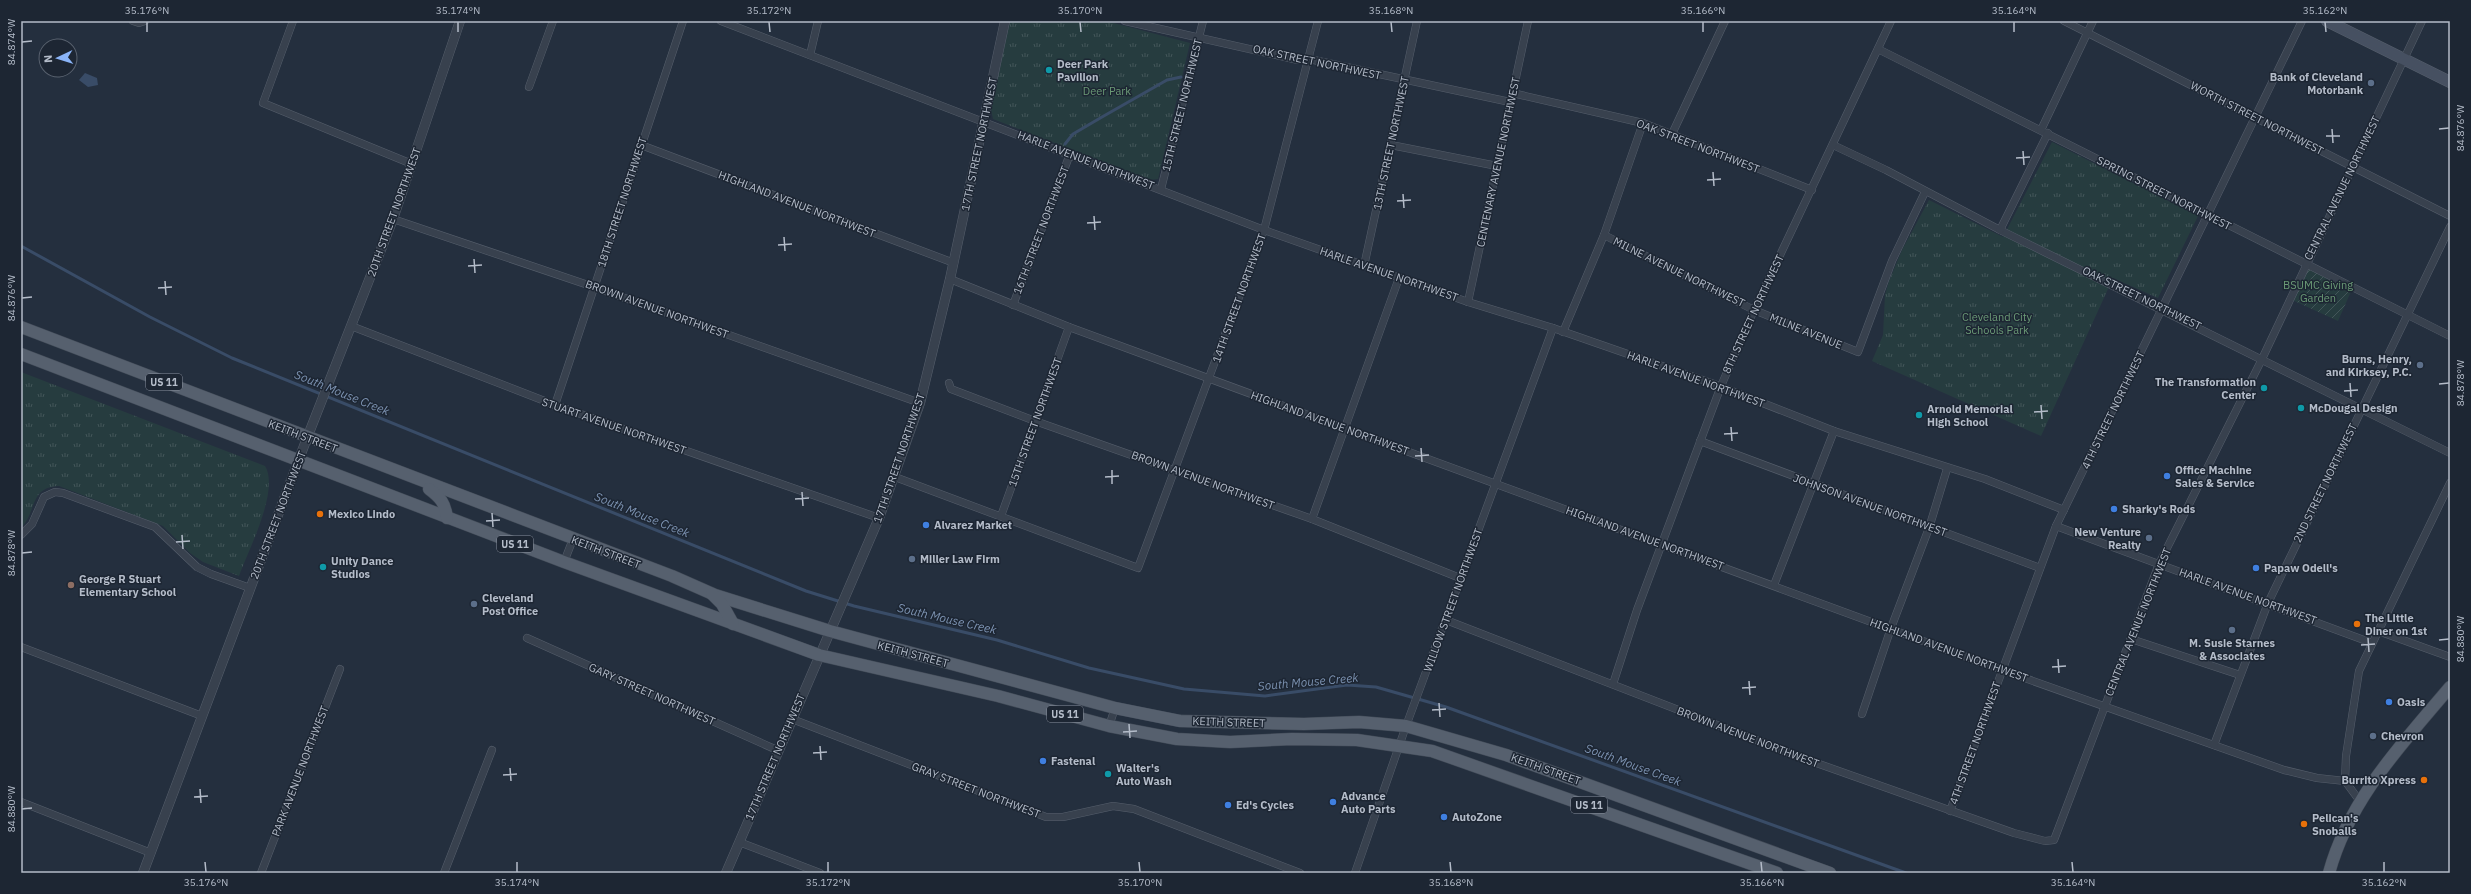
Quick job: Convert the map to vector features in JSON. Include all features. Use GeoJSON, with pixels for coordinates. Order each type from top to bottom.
{"type":"FeatureCollection","features":[{"type":"Feature","properties":{"kind":"main road"},"geometry":{"type":"LineString","coordinates":[[2327,21],[2450,82]]}},
{"type":"Feature","properties":{"kind":"main road","name":"KEITH STREET"},"geometry":{"type":"LineString","coordinates":[[21,327],[573,539],[711,594],[830,631],[1115,708],[1180,721],[1296,724],[1359,722],[1406,726],[1506,755],[1724,833],[1830,873]]}},
{"type":"Feature","properties":{"kind":"main road","name":"KEITH STREET"},"geometry":{"type":"LineString","coordinates":[[21,354],[298,462],[564,562],[819,655],[998,696],[1109,726],[1177,739],[1230,742],[1292,739],[1357,740],[1432,751],[1777,873]]}},
{"type":"Feature","properties":{"kind":"main road"},"geometry":{"type":"LineString","coordinates":[[418,480],[442,498],[446,506],[447,518]]}},
{"type":"Feature","properties":{"kind":"main road"},"geometry":{"type":"LineString","coordinates":[[711,594],[722,604],[732,624]]}},
{"type":"Feature","properties":{"kind":"main road"},"geometry":{"type":"LineString","coordinates":[[2329,873],[2339,840],[2359,800],[2386,763],[2450,687]]}},
{"type":"Feature","properties":{"kind":"main road"},"geometry":{"type":"LineString","coordinates":[[1717,851],[1724,833]]}},
{"type":"Feature","properties":{"kind":"street"},"geometry":{"type":"LineString","coordinates":[[134,21],[139,23],[145,21]]}},
{"type":"Feature","properties":{"kind":"street"},"geometry":{"type":"LineString","coordinates":[[293,21],[263,103],[412,164]]}},
{"type":"Feature","properties":{"kind":"street","name":"20TH STREET NORTHWEST"},"geometry":{"type":"LineString","coordinates":[[143,873],[307,438],[318,414],[393,219],[460,21]]}},
{"type":"Feature","properties":{"kind":"street"},"geometry":{"type":"LineString","coordinates":[[529,87],[553,21]]}},
{"type":"Feature","properties":{"kind":"street","name":"18TH STREET NORTHWEST"},"geometry":{"type":"LineString","coordinates":[[555,406],[683,21]]}},
{"type":"Feature","properties":{"kind":"street","name":"HARLE AVENUE NORTHWEST"},"geometry":{"type":"LineString","coordinates":[[721,21],[984,120],[1264,230],[1468,302],[1553,328],[1721,386],[1834,431],[1947,469],[1985,479],[2064,510]]}},
{"type":"Feature","properties":{"kind":"street"},"geometry":{"type":"LineString","coordinates":[[810,55],[818,21]]}},
{"type":"Feature","properties":{"kind":"street","name":"17TH STREET NORTHWEST"},"geometry":{"type":"LineString","coordinates":[[726,873],[777,750],[792,719],[879,518],[895,477],[920,403],[954,263],[1005,21]]}},
{"type":"Feature","properties":{"kind":"street","name":"OAK STREET NORTHWEST"},"geometry":{"type":"LineString","coordinates":[[1125,21],[1199,36],[1298,60],[1308,59],[1510,102]]}},
{"type":"Feature","properties":{"kind":"street","name":"15TH STREET NORTHWEST"},"geometry":{"type":"LineString","coordinates":[[1161,189],[1203,21]]}},
{"type":"Feature","properties":{"kind":"street","name":"14TH STREET NORTHWEST"},"geometry":{"type":"LineString","coordinates":[[1001,516],[1138,568],[1177,470],[1264,230],[1318,21]]}},
{"type":"Feature","properties":{"kind":"street","name":"13TH STREET NORTHWEST"},"geometry":{"type":"LineString","coordinates":[[1364,266],[1417,21]]}},
{"type":"Feature","properties":{"kind":"street","name":"CENTENARY AVENUE NORTHWEST"},"geometry":{"type":"LineString","coordinates":[[1468,302],[1528,21]]}},
{"type":"Feature","properties":{"kind":"street"},"geometry":{"type":"LineString","coordinates":[[1672,134],[1725,21]]}},
{"type":"Feature","properties":{"kind":"street","name":"8TH STREET NORTHWEST"},"geometry":{"type":"LineString","coordinates":[[1613,684],[1637,610],[1721,386],[1754,310],[1892,21]]}},
{"type":"Feature","properties":{"kind":"street","name":"WORTH STREET NORTHWEST"},"geometry":{"type":"LineString","coordinates":[[2064,21],[2450,216]]}},
{"type":"Feature","properties":{"kind":"street"},"geometry":{"type":"LineString","coordinates":[[2000,230],[2092,21]]}},
{"type":"Feature","properties":{"kind":"street","name":"4TH STREET NORTHWEST"},"geometry":{"type":"LineString","coordinates":[[1950,811],[2056,526],[2302,21]]}},
{"type":"Feature","properties":{"kind":"street","name":"CENTRAL AVENUE NORTHWEST"},"geometry":{"type":"LineString","coordinates":[[2054,840],[2159,564],[2262,359],[2422,21]]}},
{"type":"Feature","properties":{"kind":"street","name":"SPRING STREET NORTHWEST"},"geometry":{"type":"LineString","coordinates":[[1878,49],[2450,336]]}},
{"type":"Feature","properties":{"kind":"street","name":"OAK STREET NORTHWEST"},"geometry":{"type":"LineString","coordinates":[[1512,93],[1643,122],[1812,190]]}},
{"type":"Feature","properties":{"kind":"street"},"geometry":{"type":"LineString","coordinates":[[1563,332],[1604,235],[1643,122]]}},
{"type":"Feature","properties":{"kind":"street","name":"HIGHLAND AVENUE NORTHWEST"},"geometry":{"type":"LineString","coordinates":[[641,145],[954,263]]}},
{"type":"Feature","properties":{"kind":"street"},"geometry":{"type":"LineString","coordinates":[[1391,145],[1497,166]]}},
{"type":"Feature","properties":{"kind":"street","name":"OAK STREET NORTHWEST"},"geometry":{"type":"LineString","coordinates":[[1833,145],[1886,170],[1925,192],[2000,230],[2162,308],[2450,453]]}},
{"type":"Feature","properties":{"kind":"street","name":"16TH STREET NORTHWEST"},"geometry":{"type":"LineString","coordinates":[[1013,305],[1070,154]]}},
{"type":"Feature","properties":{"kind":"street","name":"MILNE AVENUE"},"geometry":{"type":"LineString","coordinates":[[1754,310],[1858,352],[1892,261],[1925,192]]}},
{"type":"Feature","properties":{"kind":"street","name":"BROWN AVENUE NORTHWEST"},"geometry":{"type":"LineString","coordinates":[[393,219],[594,287],[920,403]]}},
{"type":"Feature","properties":{"kind":"street","name":"2ND STREET NORTHWEST"},"geometry":{"type":"LineString","coordinates":[[2214,745],[2268,603],[2450,227]]}},
{"type":"Feature","properties":{"kind":"street","name":"MILNE AVENUE NORTHWEST"},"geometry":{"type":"LineString","coordinates":[[1604,235],[1754,310]]}},
{"type":"Feature","properties":{"kind":"street"},"geometry":{"type":"LineString","coordinates":[[1312,519],[1398,278]]}},
{"type":"Feature","properties":{"kind":"street","name":"HIGHLAND AVENUE NORTHWEST"},"geometry":{"type":"LineString","coordinates":[[950,279],[1069,327],[2002,670],[2284,770],[2345,781]]}},
{"type":"Feature","properties":{"kind":"street","name":"STUART AVENUE NORTHWEST"},"geometry":{"type":"LineString","coordinates":[[352,326],[555,406],[879,518]]}},
{"type":"Feature","properties":{"kind":"street","name":"15TH STREET NORTHWEST"},"geometry":{"type":"LineString","coordinates":[[1001,516],[1069,327]]}},
{"type":"Feature","properties":{"kind":"street","name":"WILLOW STREET NORTHWEST"},"geometry":{"type":"LineString","coordinates":[[1355,873],[1406,726],[1446,620],[1494,484],[1553,328]]}},
{"type":"Feature","properties":{"kind":"street","name":"BROWN AVENUE NORTHWEST"},"geometry":{"type":"LineString","coordinates":[[949,383],[951,389],[1035,421],[1312,519],[1460,578]]}},
{"type":"Feature","properties":{"kind":"street"},"geometry":{"type":"LineString","coordinates":[[1774,585],[1812,484],[1834,431]]}},
{"type":"Feature","properties":{"kind":"street","name":"JOHNSON AVENUE NORTHWEST"},"geometry":{"type":"LineString","coordinates":[[1700,441],[1929,528],[2040,568]]}},
{"type":"Feature","properties":{"kind":"street"},"geometry":{"type":"LineString","coordinates":[[1862,714],[1890,628],[1929,528],[1947,469]]}},
{"type":"Feature","properties":{"kind":"street"},"geometry":{"type":"LineString","coordinates":[[895,477],[1001,516]]}},
{"type":"Feature","properties":{"kind":"street"},"geometry":{"type":"LineString","coordinates":[[2359,800],[2345,781],[2346,756],[2359,671],[2450,483]]}},
{"type":"Feature","properties":{"kind":"street"},"geometry":{"type":"LineString","coordinates":[[21,535],[26,532],[32,524],[44,497],[55,492],[63,493],[155,527],[197,566],[211,574],[250,588]]}},
{"type":"Feature","properties":{"kind":"street","name":"HARLE AVENUE NORTHWEST"},"geometry":{"type":"LineString","coordinates":[[2056,526],[2268,603],[2372,643]]}},
{"type":"Feature","properties":{"kind":"street"},"geometry":{"type":"LineString","coordinates":[[564,562],[573,539]]}},
{"type":"Feature","properties":{"kind":"street","name":"BROWN AVENUE NORTHWEST"},"geometry":{"type":"LineString","coordinates":[[1446,620],[1805,760],[2014,833],[2045,841],[2054,840]]}},
{"type":"Feature","properties":{"kind":"street"},"geometry":{"type":"LineString","coordinates":[[2378,631],[2450,657]]}},
{"type":"Feature","properties":{"kind":"street","name":"GARY STREET NORTHWEST"},"geometry":{"type":"LineString","coordinates":[[527,638],[777,750]]}},
{"type":"Feature","properties":{"kind":"street"},"geometry":{"type":"LineString","coordinates":[[2131,639],[2240,675]]}},
{"type":"Feature","properties":{"kind":"street"},"geometry":{"type":"LineString","coordinates":[[21,647],[202,716]]}},
{"type":"Feature","properties":{"kind":"street","name":"PARK AVENUE NORTHWEST"},"geometry":{"type":"LineString","coordinates":[[261,873],[340,669]]}},
{"type":"Feature","properties":{"kind":"street"},"geometry":{"type":"LineString","coordinates":[[1109,726],[1115,708]]}},
{"type":"Feature","properties":{"kind":"street","name":"GRAY STREET NORTHWEST"},"geometry":{"type":"LineString","coordinates":[[792,719],[1046,817],[1063,817],[1113,806],[1134,809],[1300,873]]}},
{"type":"Feature","properties":{"kind":"street"},"geometry":{"type":"LineString","coordinates":[[444,873],[492,750]]}},
{"type":"Feature","properties":{"kind":"street"},"geometry":{"type":"LineString","coordinates":[[21,802],[151,853]]}},
{"type":"Feature","properties":{"kind":"street"},"geometry":{"type":"LineString","coordinates":[[739,842],[820,873]]}},
{"type":"Feature","properties":{"kind":"green space","name":"Deer Park"},"geometry":{"type":"Polygon","coordinates":[[[1010,21],[1106,21],[1190,43],[1158,179],[1150,180],[993,119],[991,110],[1010,21]]]}},
{"type":"Feature","properties":{"kind":"green space","name":"Cleveland City Schools Park"},"geometry":{"type":"Polygon","coordinates":[[[2052,142],[2198,216],[2158,298],[2113,278],[2041,436],[1872,361],[1883,335],[1885,295],[1889,281],[1902,250],[1929,200],[2003,237],[2052,142]]]}},
{"type":"Feature","properties":{"kind":"green space","name":"BSUMC Giving Garden"},"geometry":{"type":"Polygon","coordinates":[[[2306,264],[2353,287],[2338,321],[2290,299],[2306,264]]]}},
{"type":"Feature","properties":{"kind":"green space"},"geometry":{"type":"Polygon","coordinates":[[[21,372],[265,466],[269,477],[269,490],[266,505],[239,576],[203,562],[190,553],[163,526],[59,486],[49,487],[38,496],[26,522],[21,528],[21,372]]]}},
{"type":"Feature","properties":{"kind":"water"},"geometry":{"type":"Polygon","coordinates":[[[85,73],[97,78],[98,85],[88,87],[79,80],[85,73]]]}},
{"type":"Feature","properties":{"kind":"waterway"},"geometry":{"type":"LineString","coordinates":[[1065,144],[1073,134],[1102,117],[1167,80],[1181,77]]}},
{"type":"Feature","properties":{"kind":"waterway","name":"South Mouse Creek"},"geometry":{"type":"LineString","coordinates":[[21,246],[150,317],[232,358],[806,591],[854,606],[997,640],[1089,668],[1184,689],[1265,696],[1347,685],[1376,687],[1446,707],[1906,873]]}},
{"type":"Feature","properties":{"kind":"place","name":"Deer Park Pavilion"},"geometry":{"type":"Point","coordinates":[1049,70]}},
{"type":"Feature","properties":{"kind":"place","name":"Bank of Cleveland Motorbank"},"geometry":{"type":"Point","coordinates":[2371,83]}},
{"type":"Feature","properties":{"kind":"place","name":"Burns, Henry, and Kirksey, P.C."},"geometry":{"type":"Point","coordinates":[2420,365]}},
{"type":"Feature","properties":{"kind":"place","name":"The Transformation Center"},"geometry":{"type":"Point","coordinates":[2264,388]}},
{"type":"Feature","properties":{"kind":"place","name":"McDougal Design"},"geometry":{"type":"Point","coordinates":[2301,408]}},
{"type":"Feature","properties":{"kind":"place","name":"Arnold Memorial High School"},"geometry":{"type":"Point","coordinates":[1919,415]}},
{"type":"Feature","properties":{"kind":"place","name":"Office Machine Sales & Service"},"geometry":{"type":"Point","coordinates":[2167,476]}},
{"type":"Feature","properties":{"kind":"place","name":"Sharky's Rods"},"geometry":{"type":"Point","coordinates":[2114,509]}},
{"type":"Feature","properties":{"kind":"place","name":"Mexico Lindo"},"geometry":{"type":"Point","coordinates":[320,514]}},
{"type":"Feature","properties":{"kind":"place","name":"Alvarez Market"},"geometry":{"type":"Point","coordinates":[926,525]}},
{"type":"Feature","properties":{"kind":"place","name":"New Venture Realty"},"geometry":{"type":"Point","coordinates":[2149,538]}},
{"type":"Feature","properties":{"kind":"place","name":"Miller Law Firm"},"geometry":{"type":"Point","coordinates":[912,559]}},
{"type":"Feature","properties":{"kind":"place","name":"Unity Dance Studios"},"geometry":{"type":"Point","coordinates":[323,567]}},
{"type":"Feature","properties":{"kind":"place","name":"Papaw Odell's"},"geometry":{"type":"Point","coordinates":[2256,568]}},
{"type":"Feature","properties":{"kind":"place","name":"George R Stuart Elementary School"},"geometry":{"type":"Point","coordinates":[71,585]}},
{"type":"Feature","properties":{"kind":"place","name":"Cleveland Post Office"},"geometry":{"type":"Point","coordinates":[474,604]}},
{"type":"Feature","properties":{"kind":"place","name":"The Little Diner on 1st"},"geometry":{"type":"Point","coordinates":[2357,624]}},
{"type":"Feature","properties":{"kind":"place","name":"M. Susie Starnes & Associates"},"geometry":{"type":"Point","coordinates":[2232,630]}},
{"type":"Feature","properties":{"kind":"place","name":"Oasis"},"geometry":{"type":"Point","coordinates":[2389,702]}},
{"type":"Feature","properties":{"kind":"place","name":"Chevron"},"geometry":{"type":"Point","coordinates":[2373,736]}},
{"type":"Feature","properties":{"kind":"place","name":"Fastenal"},"geometry":{"type":"Point","coordinates":[1043,761]}},
{"type":"Feature","properties":{"kind":"place","name":"Walter's Auto Wash"},"geometry":{"type":"Point","coordinates":[1108,774]}},
{"type":"Feature","properties":{"kind":"place","name":"Burrito Xpress"},"geometry":{"type":"Point","coordinates":[2424,780]}},
{"type":"Feature","properties":{"kind":"place","name":"Advance Auto Parts"},"geometry":{"type":"Point","coordinates":[1333,802]}},
{"type":"Feature","properties":{"kind":"place","name":"Ed's Cycles"},"geometry":{"type":"Point","coordinates":[1228,805]}},
{"type":"Feature","properties":{"kind":"place","name":"AutoZone"},"geometry":{"type":"Point","coordinates":[1444,817]}},
{"type":"Feature","properties":{"kind":"place","name":"Pelican's Snoballs"},"geometry":{"type":"Point","coordinates":[2304,824]}}]}
